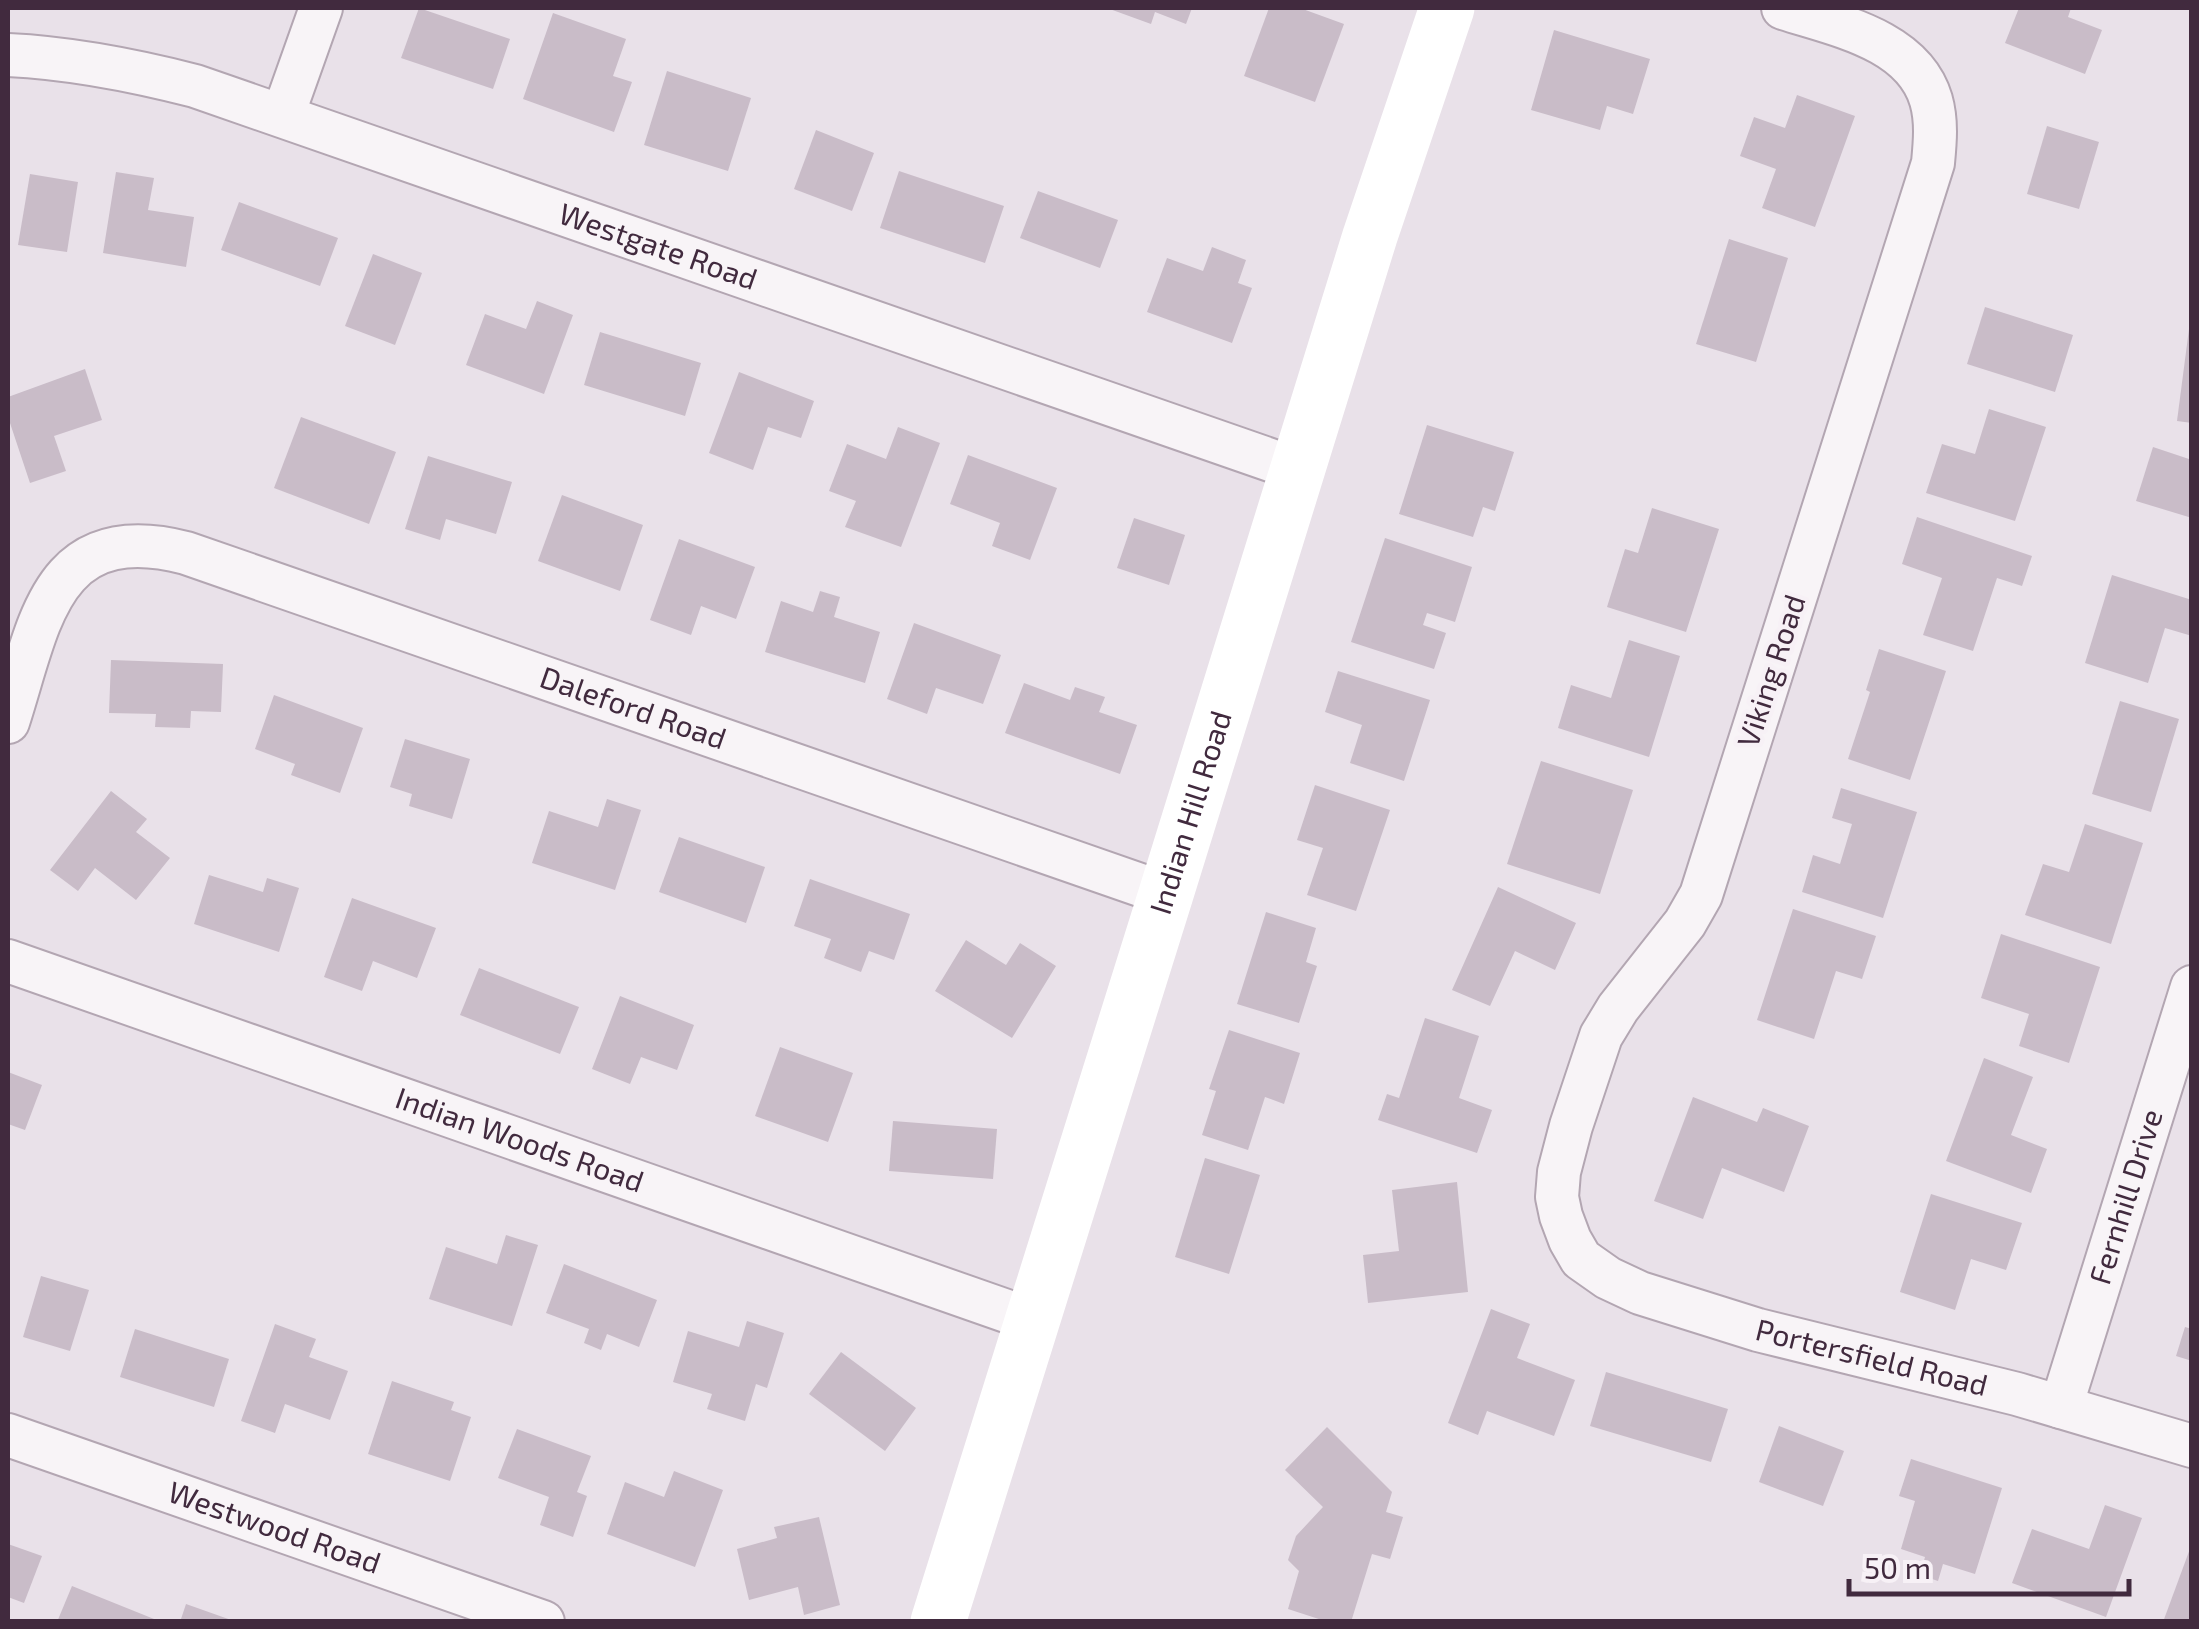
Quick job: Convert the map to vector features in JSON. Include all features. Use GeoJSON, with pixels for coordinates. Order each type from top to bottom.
{"type":"FeatureCollection","features":[{"type":"Feature","properties":{"kind":"street"},"geometry":{"type":"LineString","coordinates":[[283,115],[321,8]]}},
{"type":"Feature","properties":{"kind":"street","name":"Indian Hill Road"},"geometry":{"type":"LineString","coordinates":[[938,1622],[1370,236],[1447,8]]}},
{"type":"Feature","properties":{"kind":"street","name":"Viking Road"},"geometry":{"type":"LineString","coordinates":[[1570,1240],[1560,1216],[1559,1172],[1601,1036],[1702,895],[1933,163],[1936,128],[1931,100],[1922,78],[1902,57],[1854,30],[1783,8]]}},
{"type":"Feature","properties":{"kind":"street","name":"Westgate Road"},"geometry":{"type":"LineString","coordinates":[[8,55],[74,61],[195,86],[1299,470]]}},
{"type":"Feature","properties":{"kind":"street","name":"Daleford Road"},"geometry":{"type":"LineString","coordinates":[[8,722],[45,608],[66,575],[99,552],[134,545],[160,546],[1166,894]]}},
{"type":"Feature","properties":{"kind":"street","name":"Indian Woods Road"},"geometry":{"type":"LineString","coordinates":[[8,961],[1032,1320]]}},
{"type":"Feature","properties":{"kind":"street","name":"Fernhill Drive"},"geometry":{"type":"LineString","coordinates":[[2061,1407],[2192,987]]}},
{"type":"Feature","properties":{"kind":"street","name":"Portersfield Road"},"geometry":{"type":"LineString","coordinates":[[1570,1240],[1594,1269],[1640,1293],[1758,1330],[2061,1407],[2192,1446]]}},
{"type":"Feature","properties":{"kind":"street","name":"Westwood Road"},"geometry":{"type":"LineString","coordinates":[[8,1435],[543,1622]]}},
{"type":"Feature","properties":{"kind":"building"},"geometry":{"type":"Polygon","coordinates":[[[419,8],[510,39],[493,89],[401,58],[419,8]]]}},
{"type":"Feature","properties":{"kind":"building"},"geometry":{"type":"Polygon","coordinates":[[[1107,8],[1192,8],[1186,24],[1155,12],[1151,24],[1107,8]]]}},
{"type":"Feature","properties":{"kind":"building"},"geometry":{"type":"Polygon","coordinates":[[[1269,8],[1300,8],[1344,24],[1315,102],[1244,76],[1269,8]]]}},
{"type":"Feature","properties":{"kind":"building"},"geometry":{"type":"Polygon","coordinates":[[[2019,8],[2071,8],[2068,17],[2102,30],[2085,74],[2005,43],[2019,8]]]}},
{"type":"Feature","properties":{"kind":"building"},"geometry":{"type":"Polygon","coordinates":[[[553,13],[626,39],[613,76],[632,82],[614,132],[523,99],[553,13]]]}},
{"type":"Feature","properties":{"kind":"building"},"geometry":{"type":"Polygon","coordinates":[[[1554,30],[1650,59],[1633,114],[1607,106],[1600,130],[1531,110],[1554,30]]]}},
{"type":"Feature","properties":{"kind":"building"},"geometry":{"type":"Polygon","coordinates":[[[667,71],[751,98],[728,171],[644,145],[667,71]]]}},
{"type":"Feature","properties":{"kind":"building"},"geometry":{"type":"Polygon","coordinates":[[[1797,95],[1855,116],[1815,227],[1762,208],[1776,169],[1740,156],[1754,117],[1785,128],[1797,95]]]}},
{"type":"Feature","properties":{"kind":"building"},"geometry":{"type":"Polygon","coordinates":[[[2047,126],[2099,142],[2079,209],[2027,194],[2047,126]]]}},
{"type":"Feature","properties":{"kind":"building"},"geometry":{"type":"Polygon","coordinates":[[[816,130],[874,153],[852,211],[794,189],[816,130]]]}},
{"type":"Feature","properties":{"kind":"building"},"geometry":{"type":"Polygon","coordinates":[[[899,171],[1004,206],[985,263],[880,228],[899,171]]]}},
{"type":"Feature","properties":{"kind":"building"},"geometry":{"type":"Polygon","coordinates":[[[116,172],[154,178],[148,210],[194,217],[186,267],[103,253],[116,172]]]}},
{"type":"Feature","properties":{"kind":"building"},"geometry":{"type":"Polygon","coordinates":[[[30,174],[78,182],[67,252],[18,245],[30,174]]]}},
{"type":"Feature","properties":{"kind":"building"},"geometry":{"type":"Polygon","coordinates":[[[1038,191],[1118,220],[1100,268],[1020,238],[1038,191]]]}},
{"type":"Feature","properties":{"kind":"building"},"geometry":{"type":"Polygon","coordinates":[[[239,202],[338,238],[320,286],[221,250],[239,202]]]}},
{"type":"Feature","properties":{"kind":"building"},"geometry":{"type":"Polygon","coordinates":[[[1729,239],[1788,258],[1756,362],[1696,344],[1729,239]]]}},
{"type":"Feature","properties":{"kind":"building"},"geometry":{"type":"Polygon","coordinates":[[[1212,247],[1246,260],[1238,283],[1252,288],[1232,343],[1147,312],[1167,258],[1203,271],[1212,247]]]}},
{"type":"Feature","properties":{"kind":"building"},"geometry":{"type":"Polygon","coordinates":[[[373,254],[422,273],[395,345],[345,326],[373,254]]]}},
{"type":"Feature","properties":{"kind":"building"},"geometry":{"type":"Polygon","coordinates":[[[537,301],[573,315],[544,394],[466,365],[485,314],[526,329],[537,301]]]}},
{"type":"Feature","properties":{"kind":"building"},"geometry":{"type":"Polygon","coordinates":[[[1985,307],[2073,335],[2055,392],[1967,364],[1985,307]]]}},
{"type":"Feature","properties":{"kind":"building"},"geometry":{"type":"Polygon","coordinates":[[[2192,329],[2192,423],[2177,421],[2192,329]]]}},
{"type":"Feature","properties":{"kind":"building"},"geometry":{"type":"Polygon","coordinates":[[[600,332],[701,363],[685,416],[584,385],[600,332]]]}},
{"type":"Feature","properties":{"kind":"building"},"geometry":{"type":"Polygon","coordinates":[[[85,369],[102,420],[54,436],[66,471],[30,483],[8,417],[8,397],[85,369]]]}},
{"type":"Feature","properties":{"kind":"building"},"geometry":{"type":"Polygon","coordinates":[[[739,372],[814,401],[801,438],[768,427],[753,470],[709,453],[739,372]]]}},
{"type":"Feature","properties":{"kind":"building"},"geometry":{"type":"Polygon","coordinates":[[[1989,409],[2046,427],[2015,521],[1926,493],[1942,444],[1975,454],[1989,409]]]}},
{"type":"Feature","properties":{"kind":"building"},"geometry":{"type":"Polygon","coordinates":[[[301,417],[396,452],[369,524],[274,488],[301,417]]]}},
{"type":"Feature","properties":{"kind":"building"},"geometry":{"type":"Polygon","coordinates":[[[1427,425],[1514,452],[1495,511],[1483,507],[1473,537],[1399,514],[1427,425]]]}},
{"type":"Feature","properties":{"kind":"building"},"geometry":{"type":"Polygon","coordinates":[[[898,427],[940,443],[901,547],[845,527],[856,501],[829,491],[847,444],[886,459],[898,427]]]}},
{"type":"Feature","properties":{"kind":"building"},"geometry":{"type":"Polygon","coordinates":[[[2153,447],[2192,460],[2192,518],[2136,501],[2153,447]]]}},
{"type":"Feature","properties":{"kind":"building"},"geometry":{"type":"Polygon","coordinates":[[[968,455],[1057,488],[1030,560],[992,546],[1000,523],[950,504],[968,455]]]}},
{"type":"Feature","properties":{"kind":"building"},"geometry":{"type":"Polygon","coordinates":[[[428,456],[512,482],[496,534],[446,519],[440,540],[405,529],[428,456]]]}},
{"type":"Feature","properties":{"kind":"building"},"geometry":{"type":"Polygon","coordinates":[[[562,495],[643,525],[620,591],[538,561],[562,495]]]}},
{"type":"Feature","properties":{"kind":"building"},"geometry":{"type":"Polygon","coordinates":[[[1652,508],[1719,529],[1686,632],[1607,607],[1625,549],[1638,553],[1652,508]]]}},
{"type":"Feature","properties":{"kind":"building"},"geometry":{"type":"Polygon","coordinates":[[[1917,517],[2032,556],[2022,586],[1997,578],[1973,651],[1923,635],[1942,578],[1902,564],[1917,517]]]}},
{"type":"Feature","properties":{"kind":"building"},"geometry":{"type":"Polygon","coordinates":[[[1134,518],[1185,535],[1169,585],[1117,568],[1134,518]]]}},
{"type":"Feature","properties":{"kind":"building"},"geometry":{"type":"Polygon","coordinates":[[[1385,538],[1472,567],[1455,622],[1427,613],[1423,625],[1446,633],[1434,669],[1351,642],[1385,538]]]}},
{"type":"Feature","properties":{"kind":"building"},"geometry":{"type":"Polygon","coordinates":[[[679,539],[755,567],[736,619],[701,606],[691,635],[650,620],[679,539]]]}},
{"type":"Feature","properties":{"kind":"building"},"geometry":{"type":"Polygon","coordinates":[[[2112,575],[2192,600],[2192,636],[2165,628],[2148,683],[2085,663],[2112,575]]]}},
{"type":"Feature","properties":{"kind":"building"},"geometry":{"type":"Polygon","coordinates":[[[820,591],[840,597],[834,617],[880,632],[865,683],[765,652],[781,601],[813,612],[820,591]]]}},
{"type":"Feature","properties":{"kind":"building"},"geometry":{"type":"Polygon","coordinates":[[[914,623],[1001,655],[983,704],[936,688],[927,714],[887,699],[914,623]]]}},
{"type":"Feature","properties":{"kind":"building"},"geometry":{"type":"Polygon","coordinates":[[[1629,640],[1680,656],[1649,757],[1558,728],[1571,685],[1611,698],[1629,640]]]}},
{"type":"Feature","properties":{"kind":"building"},"geometry":{"type":"Polygon","coordinates":[[[1879,649],[1946,671],[1910,780],[1848,759],[1870,692],[1866,690],[1879,649]]]}},
{"type":"Feature","properties":{"kind":"building"},"geometry":{"type":"Polygon","coordinates":[[[111,660],[223,664],[221,712],[191,711],[190,728],[155,727],[156,714],[109,713],[111,660]]]}},
{"type":"Feature","properties":{"kind":"building"},"geometry":{"type":"Polygon","coordinates":[[[1338,671],[1430,700],[1404,781],[1350,763],[1362,725],[1325,712],[1338,671]]]}},
{"type":"Feature","properties":{"kind":"building"},"geometry":{"type":"Polygon","coordinates":[[[1024,683],[1070,700],[1075,687],[1105,697],[1099,712],[1137,725],[1120,774],[1005,733],[1024,683]]]}},
{"type":"Feature","properties":{"kind":"building"},"geometry":{"type":"Polygon","coordinates":[[[274,695],[363,728],[340,793],[291,775],[295,764],[255,749],[274,695]]]}},
{"type":"Feature","properties":{"kind":"building"},"geometry":{"type":"Polygon","coordinates":[[[2120,701],[2179,719],[2151,812],[2092,794],[2120,701]]]}},
{"type":"Feature","properties":{"kind":"building"},"geometry":{"type":"Polygon","coordinates":[[[405,739],[470,759],[452,819],[409,806],[412,794],[390,787],[405,739]]]}},
{"type":"Feature","properties":{"kind":"building"},"geometry":{"type":"Polygon","coordinates":[[[1541,761],[1633,790],[1600,894],[1507,864],[1541,761]]]}},
{"type":"Feature","properties":{"kind":"building"},"geometry":{"type":"Polygon","coordinates":[[[1315,785],[1390,810],[1356,911],[1307,895],[1323,848],[1297,840],[1315,785]]]}},
{"type":"Feature","properties":{"kind":"building"},"geometry":{"type":"Polygon","coordinates":[[[1841,788],[1917,812],[1883,918],[1802,892],[1813,855],[1840,864],[1852,824],[1832,818],[1841,788]]]}},
{"type":"Feature","properties":{"kind":"building"},"geometry":{"type":"Polygon","coordinates":[[[111,791],[147,819],[136,832],[170,858],[136,900],[95,868],[78,891],[50,870],[111,791]]]}},
{"type":"Feature","properties":{"kind":"building"},"geometry":{"type":"Polygon","coordinates":[[[607,799],[641,810],[615,890],[532,863],[549,811],[598,827],[607,799]]]}},
{"type":"Feature","properties":{"kind":"building"},"geometry":{"type":"Polygon","coordinates":[[[2085,824],[2143,843],[2111,944],[2025,915],[2043,864],[2069,872],[2085,824]]]}},
{"type":"Feature","properties":{"kind":"building"},"geometry":{"type":"Polygon","coordinates":[[[679,837],[765,867],[746,923],[659,892],[679,837]]]}},
{"type":"Feature","properties":{"kind":"building"},"geometry":{"type":"Polygon","coordinates":[[[209,875],[263,892],[267,878],[299,888],[279,952],[194,924],[209,875]]]}},
{"type":"Feature","properties":{"kind":"building"},"geometry":{"type":"Polygon","coordinates":[[[810,879],[910,914],[894,960],[869,951],[861,972],[824,958],[831,939],[794,926],[810,879]]]}},
{"type":"Feature","properties":{"kind":"building"},"geometry":{"type":"Polygon","coordinates":[[[1498,887],[1576,923],[1555,970],[1515,951],[1490,1006],[1452,990],[1498,887]]]}},
{"type":"Feature","properties":{"kind":"building"},"geometry":{"type":"Polygon","coordinates":[[[352,898],[436,928],[417,978],[373,961],[362,991],[324,977],[352,898]]]}},
{"type":"Feature","properties":{"kind":"building"},"geometry":{"type":"Polygon","coordinates":[[[1793,909],[1876,936],[1862,979],[1836,971],[1814,1039],[1757,1020],[1793,909]]]}},
{"type":"Feature","properties":{"kind":"building"},"geometry":{"type":"Polygon","coordinates":[[[1266,912],[1316,928],[1306,962],[1317,966],[1299,1023],[1237,1004],[1266,912]]]}},
{"type":"Feature","properties":{"kind":"building"},"geometry":{"type":"Polygon","coordinates":[[[2001,934],[2100,967],[2069,1063],[2019,1046],[2029,1014],[1981,998],[2001,934]]]}},
{"type":"Feature","properties":{"kind":"building"},"geometry":{"type":"Polygon","coordinates":[[[966,940],[1006,965],[1020,943],[1056,966],[1012,1038],[935,991],[966,940]]]}},
{"type":"Feature","properties":{"kind":"building"},"geometry":{"type":"Polygon","coordinates":[[[479,968],[579,1007],[560,1054],[460,1015],[479,968]]]}},
{"type":"Feature","properties":{"kind":"building"},"geometry":{"type":"Polygon","coordinates":[[[620,996],[694,1025],[677,1070],[641,1057],[630,1084],[592,1069],[620,996]]]}},
{"type":"Feature","properties":{"kind":"building"},"geometry":{"type":"Polygon","coordinates":[[[1425,1018],[1479,1036],[1459,1098],[1492,1110],[1477,1153],[1378,1120],[1387,1094],[1399,1098],[1425,1018]]]}},
{"type":"Feature","properties":{"kind":"building"},"geometry":{"type":"Polygon","coordinates":[[[1229,1030],[1300,1053],[1284,1104],[1265,1097],[1248,1150],[1202,1135],[1216,1091],[1209,1089],[1229,1030]]]}},
{"type":"Feature","properties":{"kind":"building"},"geometry":{"type":"Polygon","coordinates":[[[780,1047],[853,1073],[828,1142],[755,1116],[780,1047]]]}},
{"type":"Feature","properties":{"kind":"building"},"geometry":{"type":"Polygon","coordinates":[[[1984,1058],[2033,1077],[2011,1135],[2047,1149],[2031,1193],[1946,1161],[1984,1058]]]}},
{"type":"Feature","properties":{"kind":"building"},"geometry":{"type":"Polygon","coordinates":[[[8,1072],[42,1085],[25,1130],[8,1124],[8,1072]]]}},
{"type":"Feature","properties":{"kind":"building"},"geometry":{"type":"Polygon","coordinates":[[[1693,1097],[1757,1122],[1763,1108],[1809,1126],[1784,1192],[1722,1168],[1703,1219],[1654,1201],[1693,1097]]]}},
{"type":"Feature","properties":{"kind":"building"},"geometry":{"type":"Polygon","coordinates":[[[893,1121],[997,1129],[993,1179],[889,1171],[893,1121]]]}},
{"type":"Feature","properties":{"kind":"building"},"geometry":{"type":"Polygon","coordinates":[[[1205,1158],[1260,1175],[1229,1274],[1175,1257],[1205,1158]]]}},
{"type":"Feature","properties":{"kind":"building"},"geometry":{"type":"Polygon","coordinates":[[[1457,1182],[1468,1292],[1368,1303],[1363,1255],[1399,1251],[1392,1190],[1457,1182]]]}},
{"type":"Feature","properties":{"kind":"building"},"geometry":{"type":"Polygon","coordinates":[[[1931,1194],[2022,1223],[2006,1270],[1971,1259],[1955,1310],[1900,1292],[1931,1194]]]}},
{"type":"Feature","properties":{"kind":"building"},"geometry":{"type":"Polygon","coordinates":[[[506,1235],[538,1245],[512,1326],[429,1299],[446,1247],[497,1264],[506,1235]]]}},
{"type":"Feature","properties":{"kind":"building"},"geometry":{"type":"Polygon","coordinates":[[[564,1264],[657,1300],[639,1347],[607,1334],[601,1350],[584,1343],[589,1329],[546,1313],[564,1264]]]}},
{"type":"Feature","properties":{"kind":"building"},"geometry":{"type":"Polygon","coordinates":[[[41,1276],[89,1290],[70,1351],[23,1337],[41,1276]]]}},
{"type":"Feature","properties":{"kind":"building"},"geometry":{"type":"Polygon","coordinates":[[[1491,1309],[1530,1324],[1517,1358],[1575,1380],[1554,1436],[1487,1411],[1478,1435],[1448,1423],[1491,1309]]]}},
{"type":"Feature","properties":{"kind":"building"},"geometry":{"type":"Polygon","coordinates":[[[747,1321],[784,1333],[767,1388],[756,1384],[745,1421],[707,1409],[712,1394],[673,1382],[688,1331],[739,1347],[747,1321]]]}},
{"type":"Feature","properties":{"kind":"building"},"geometry":{"type":"Polygon","coordinates":[[[275,1324],[316,1339],[309,1357],[348,1371],[330,1420],[285,1404],[275,1433],[241,1421],[275,1324]]]}},
{"type":"Feature","properties":{"kind":"building"},"geometry":{"type":"Polygon","coordinates":[[[2185,1327],[2192,1329],[2192,1361],[2176,1356],[2185,1327]]]}},
{"type":"Feature","properties":{"kind":"building"},"geometry":{"type":"Polygon","coordinates":[[[135,1329],[229,1359],[214,1407],[120,1377],[135,1329]]]}},
{"type":"Feature","properties":{"kind":"building"},"geometry":{"type":"Polygon","coordinates":[[[841,1352],[916,1408],[885,1451],[809,1394],[841,1352]]]}},
{"type":"Feature","properties":{"kind":"building"},"geometry":{"type":"Polygon","coordinates":[[[1606,1372],[1728,1409],[1711,1462],[1590,1426],[1606,1372]]]}},
{"type":"Feature","properties":{"kind":"building"},"geometry":{"type":"Polygon","coordinates":[[[392,1381],[454,1402],[451,1410],[471,1417],[450,1481],[368,1454],[392,1381]]]}},
{"type":"Feature","properties":{"kind":"building"},"geometry":{"type":"Polygon","coordinates":[[[1779,1426],[1844,1451],[1823,1506],[1759,1482],[1779,1426]]]}},
{"type":"Feature","properties":{"kind":"building"},"geometry":{"type":"Polygon","coordinates":[[[1327,1427],[1392,1492],[1386,1512],[1403,1517],[1390,1559],[1372,1554],[1351,1622],[1328,1622],[1288,1609],[1299,1571],[1288,1560],[1296,1536],[1323,1507],[1285,1470],[1327,1427]]]}},
{"type":"Feature","properties":{"kind":"building"},"geometry":{"type":"Polygon","coordinates":[[[517,1429],[591,1456],[577,1492],[587,1496],[573,1537],[540,1525],[549,1497],[498,1478],[517,1429]]]}},
{"type":"Feature","properties":{"kind":"building"},"geometry":{"type":"Polygon","coordinates":[[[1911,1459],[2002,1488],[1975,1574],[1943,1564],[1938,1581],[1920,1575],[1925,1557],[1901,1549],[1915,1501],[1899,1496],[1911,1459]]]}},
{"type":"Feature","properties":{"kind":"building"},"geometry":{"type":"Polygon","coordinates":[[[674,1471],[723,1490],[695,1567],[607,1534],[625,1482],[664,1497],[674,1471]]]}},
{"type":"Feature","properties":{"kind":"building"},"geometry":{"type":"Polygon","coordinates":[[[2105,1505],[2142,1518],[2106,1617],[2012,1583],[2032,1529],[2089,1549],[2105,1505]]]}},
{"type":"Feature","properties":{"kind":"building"},"geometry":{"type":"Polygon","coordinates":[[[819,1517],[840,1605],[804,1615],[798,1587],[749,1600],[737,1549],[777,1538],[774,1527],[819,1517]]]}},
{"type":"Feature","properties":{"kind":"building"},"geometry":{"type":"Polygon","coordinates":[[[8,1544],[42,1556],[24,1603],[8,1597],[8,1544]]]}},
{"type":"Feature","properties":{"kind":"building"},"geometry":{"type":"Polygon","coordinates":[[[2191,1546],[2192,1622],[2163,1622],[2191,1546]]]}},
{"type":"Feature","properties":{"kind":"building"},"geometry":{"type":"Polygon","coordinates":[[[72,1586],[159,1621],[159,1622],[57,1622],[72,1586]]]}},
{"type":"Feature","properties":{"kind":"building"},"geometry":{"type":"Polygon","coordinates":[[[186,1604],[234,1621],[234,1622],[180,1622],[186,1604]]]}}]}
